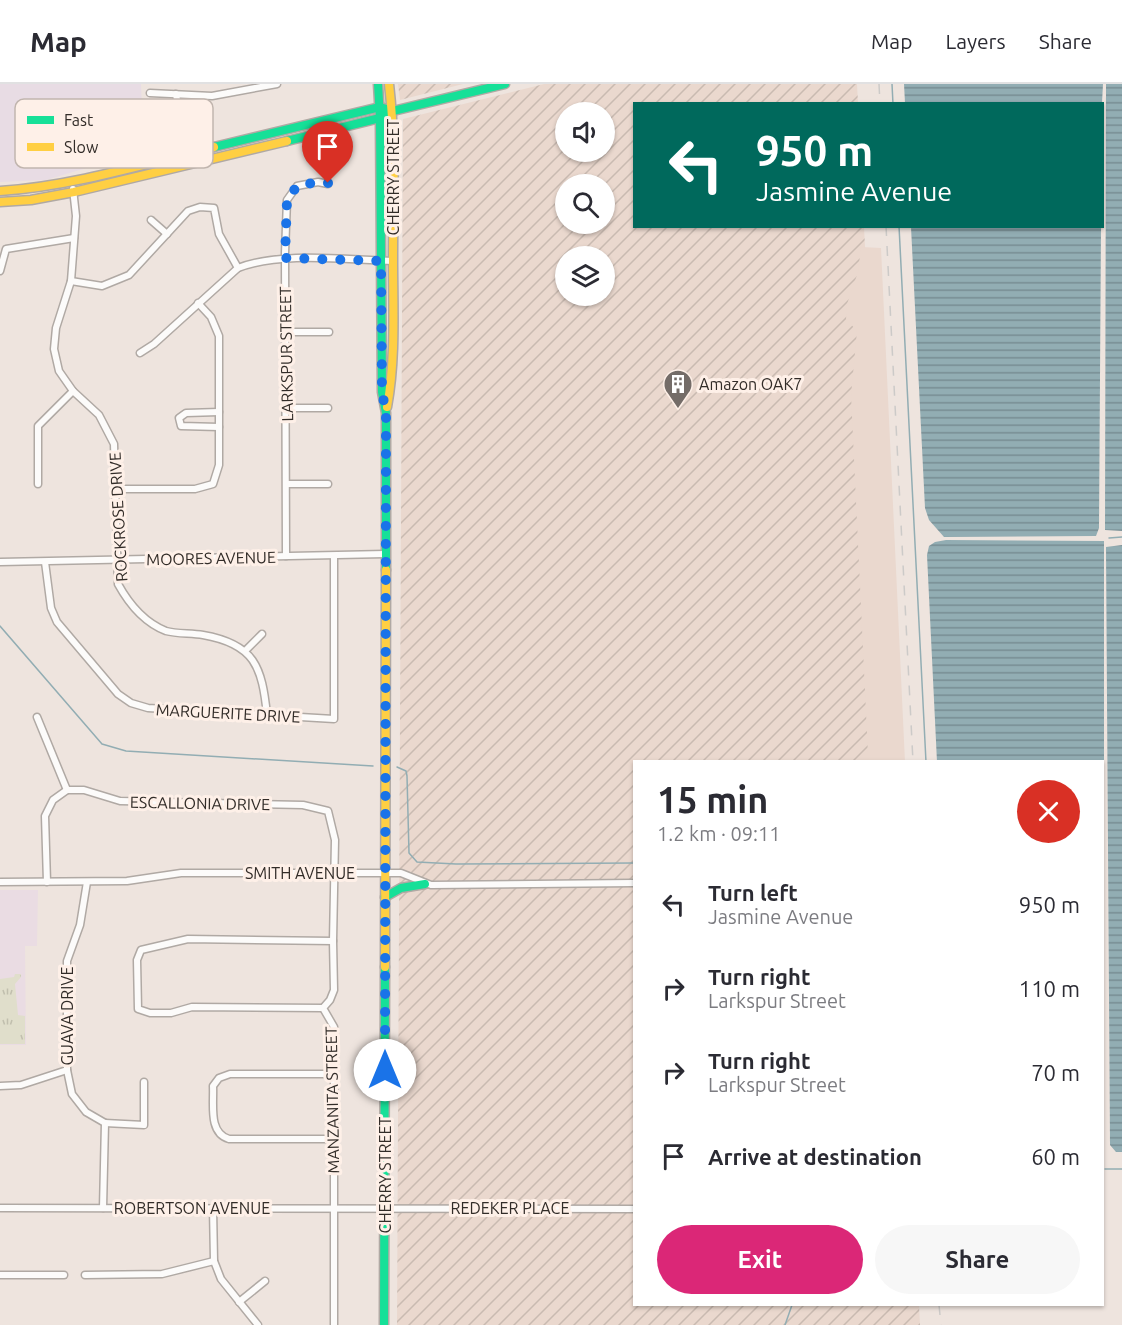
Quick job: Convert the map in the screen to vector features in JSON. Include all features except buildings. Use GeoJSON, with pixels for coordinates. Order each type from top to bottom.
{"type":"FeatureCollection","features":[{"type":"Feature","properties":{"kind":"main road","name":"CHERRY STREET"},"geometry":{"type":"LineString","coordinates":[[378,84],[382,392],[386,413],[384,1325]]}},
{"type":"Feature","properties":{"kind":"main road","name":"CHERRY STREET"},"geometry":{"type":"LineString","coordinates":[[386,413],[391,393],[392,375],[393,111],[389,84]]}},
{"type":"Feature","properties":{"kind":"main road"},"geometry":{"type":"LineString","coordinates":[[213,159],[380,118],[393,111],[505,84]]}},
{"type":"Feature","properties":{"kind":"main road"},"geometry":{"type":"LineString","coordinates":[[213,147],[380,107],[393,111]]}},
{"type":"Feature","properties":{"kind":"main road"},"geometry":{"type":"LineString","coordinates":[[0,191],[29,189],[127,168]]}},
{"type":"Feature","properties":{"kind":"main road"},"geometry":{"type":"LineString","coordinates":[[0,202],[31,200],[74,192],[175,168]]}},
{"type":"Feature","properties":{"kind":"main road"},"geometry":{"type":"LineString","coordinates":[[385,897],[401,888],[425,884]]}},
{"type":"Feature","properties":{"kind":"street"},"geometry":{"type":"LineString","coordinates":[[150,93],[212,96],[272,85]]}},
{"type":"Feature","properties":{"kind":"street"},"geometry":{"type":"LineString","coordinates":[[176,94],[177,99]]}},
{"type":"Feature","properties":{"kind":"street","name":"ROCKROSE DRIVE"},"geometry":{"type":"LineString","coordinates":[[73,181],[76,216],[71,281],[56,328],[54,350],[59,371],[73,391],[99,415],[114,444],[118,584],[129,603],[147,621],[168,631],[224,639],[245,651]]}},
{"type":"Feature","properties":{"kind":"street","name":"LARKSPUR STREET"},"geometry":{"type":"LineString","coordinates":[[286,556],[285,258],[287,200],[297,186],[318,182],[328,183]]}},
{"type":"Feature","properties":{"kind":"street"},"geometry":{"type":"LineString","coordinates":[[71,281],[102,286],[129,275],[188,211],[200,207],[214,208],[219,234],[238,267]]}},
{"type":"Feature","properties":{"kind":"street"},"geometry":{"type":"LineString","coordinates":[[151,220],[167,234]]}},
{"type":"Feature","properties":{"kind":"street"},"geometry":{"type":"LineString","coordinates":[[0,271],[6,249],[74,238]]}},
{"type":"Feature","properties":{"kind":"street"},"geometry":{"type":"LineString","coordinates":[[140,353],[154,344],[238,267],[254,262],[285,258],[393,261]]}},
{"type":"Feature","properties":{"kind":"street"},"geometry":{"type":"LineString","coordinates":[[116,489],[195,489],[213,484],[219,465],[219,336],[211,317],[198,303]]}},
{"type":"Feature","properties":{"kind":"street"},"geometry":{"type":"LineString","coordinates":[[286,332],[329,332]]}},
{"type":"Feature","properties":{"kind":"street"},"geometry":{"type":"LineString","coordinates":[[38,484],[38,426],[73,391]]}},
{"type":"Feature","properties":{"kind":"street"},"geometry":{"type":"LineString","coordinates":[[287,408],[328,408]]}},
{"type":"Feature","properties":{"kind":"street"},"geometry":{"type":"LineString","coordinates":[[219,412],[186,413],[178,418],[182,426],[219,426]]}},
{"type":"Feature","properties":{"kind":"street"},"geometry":{"type":"LineString","coordinates":[[287,484],[328,483]]}},
{"type":"Feature","properties":{"kind":"street","name":"MOORES AVENUE"},"geometry":{"type":"LineString","coordinates":[[0,562],[385,554]]}},
{"type":"Feature","properties":{"kind":"street","name":"MARGUERITE DRIVE"},"geometry":{"type":"LineString","coordinates":[[45,562],[51,608],[57,622],[118,694],[131,703],[148,708],[334,719],[334,556]]}},
{"type":"Feature","properties":{"kind":"street"},"geometry":{"type":"LineString","coordinates":[[262,634],[245,651],[258,669],[263,684],[267,715]]}},
{"type":"Feature","properties":{"kind":"street"},"geometry":{"type":"LineString","coordinates":[[38,717],[67,790],[53,800],[45,816],[47,882]]}},
{"type":"Feature","properties":{"kind":"street","name":"ESCALLONIA DRIVE"},"geometry":{"type":"LineString","coordinates":[[67,790],[84,790],[120,801],[303,805],[328,811]]}},
{"type":"Feature","properties":{"kind":"street","name":"MANZANITA STREET"},"geometry":{"type":"LineString","coordinates":[[328,811],[335,840],[334,990],[330,1000],[323,1008],[334,1027],[334,1325]]}},
{"type":"Feature","properties":{"kind":"street","name":"SMITH AVENUE"},"geometry":{"type":"LineString","coordinates":[[0,882],[127,881],[181,873],[401,873],[425,884],[633,883]]}},
{"type":"Feature","properties":{"kind":"street","name":"GUAVA DRIVE"},"geometry":{"type":"LineString","coordinates":[[87,882],[80,925],[66,961],[67,1070],[72,1094],[86,1112],[105,1123]]}},
{"type":"Feature","properties":{"kind":"street"},"geometry":{"type":"LineString","coordinates":[[323,1008],[192,1007],[171,1013],[150,1013],[138,1010],[137,960],[141,950],[188,939],[333,941]]}},
{"type":"Feature","properties":{"kind":"street"},"geometry":{"type":"LineString","coordinates":[[0,1086],[21,1085],[67,1070]]}},
{"type":"Feature","properties":{"kind":"street"},"geometry":{"type":"LineString","coordinates":[[334,1074],[230,1074],[219,1078],[213,1086],[215,1128],[221,1137],[229,1139],[334,1139]]}},
{"type":"Feature","properties":{"kind":"street"},"geometry":{"type":"LineString","coordinates":[[103,1208],[105,1123],[144,1125],[144,1082]]}},
{"type":"Feature","properties":{"kind":"street","name":"ROBERTSON AVENUE"},"geometry":{"type":"LineString","coordinates":[[0,1208],[385,1208]]}},
{"type":"Feature","properties":{"kind":"street"},"geometry":{"type":"LineString","coordinates":[[213,1208],[214,1260],[221,1279],[258,1325]]}},
{"type":"Feature","properties":{"kind":"street","name":"REDEKER PLACE"},"geometry":{"type":"LineString","coordinates":[[385,1208],[633,1209]]}},
{"type":"Feature","properties":{"kind":"street"},"geometry":{"type":"LineString","coordinates":[[85,1275],[162,1274],[214,1260]]}},
{"type":"Feature","properties":{"kind":"street"},"geometry":{"type":"LineString","coordinates":[[0,1275],[64,1275]]}},
{"type":"Feature","properties":{"kind":"street"},"geometry":{"type":"LineString","coordinates":[[239,1302],[265,1281]]}},
{"type":"Feature","properties":{"kind":"shaded area"},"geometry":{"type":"Polygon","coordinates":[[[0,84],[141,84],[142,99],[15,99],[15,168],[86,168],[46,180],[0,182],[0,84]]]}},
{"type":"Feature","properties":{"kind":"shaded area"},"geometry":{"type":"Polygon","coordinates":[[[398,84],[463,84],[400,100],[398,84]]]}},
{"type":"Feature","properties":{"kind":"shaded area"},"geometry":{"type":"Polygon","coordinates":[[[544,84],[857,84],[858,102],[633,102],[633,228],[864,228],[891,760],[633,760],[633,1306],[919,1306],[920,1325],[397,1325],[403,119],[544,84]]]}},
{"type":"Feature","properties":{"kind":"shaded area"},"geometry":{"type":"Polygon","coordinates":[[[861,247],[881,248],[905,760],[863,760],[868,755],[851,395],[857,331],[846,319],[847,304],[858,272],[861,247]]]}},
{"type":"Feature","properties":{"kind":"shaded area"},"geometry":{"type":"Polygon","coordinates":[[[0,890],[38,890],[37,946],[25,946],[26,1045],[0,1045],[0,890]]]}},
{"type":"Feature","properties":{"kind":"green space"},"geometry":{"type":"Polygon","coordinates":[[[15,974],[21,974],[15,984],[18,1015],[25,1016],[25,1044],[0,1044],[0,979],[14,977],[15,974]]]}},
{"type":"Feature","properties":{"kind":"water"},"geometry":{"type":"Polygon","coordinates":[[[904,84],[1103,84],[1102,102],[905,102],[904,84]]]}},
{"type":"Feature","properties":{"kind":"water"},"geometry":{"type":"Polygon","coordinates":[[[1106,84],[1122,84],[1122,531],[1105,530],[1106,84]]]}},
{"type":"Feature","properties":{"kind":"water"},"geometry":{"type":"Polygon","coordinates":[[[911,228],[1101,228],[1099,528],[1096,536],[944,537],[929,520],[925,508],[911,228]]]}},
{"type":"Feature","properties":{"kind":"water"},"geometry":{"type":"Polygon","coordinates":[[[946,540],[1104,541],[1104,760],[937,760],[927,555],[929,546],[946,540]]]}},
{"type":"Feature","properties":{"kind":"water"},"geometry":{"type":"Polygon","coordinates":[[[1122,545],[1122,1152],[1116,1152],[1110,1145],[1106,547],[1122,545]]]}},
{"type":"Feature","properties":{"kind":"waterway"},"geometry":{"type":"LineString","coordinates":[[892,84],[893,102]]}},
{"type":"Feature","properties":{"kind":"waterway"},"geometry":{"type":"LineString","coordinates":[[899,228],[926,760]]}},
{"type":"Feature","properties":{"kind":"waterway"},"geometry":{"type":"LineString","coordinates":[[1109,538],[1122,537]]}},
{"type":"Feature","properties":{"kind":"waterway"},"geometry":{"type":"LineString","coordinates":[[0,626],[102,744],[126,751],[373,766]]}},
{"type":"Feature","properties":{"kind":"waterway"},"geometry":{"type":"LineString","coordinates":[[397,767],[406,771],[409,853],[417,862],[456,864],[633,863]]}},
{"type":"Feature","properties":{"kind":"waterway"},"geometry":{"type":"LineString","coordinates":[[1105,1169],[1122,1169]]}},
{"type":"Feature","properties":{"kind":"waterway"},"geometry":{"type":"LineString","coordinates":[[785,1325],[792,1306]]}},
{"type":"Feature","properties":{"kind":"railway"},"geometry":{"type":"LineString","coordinates":[[879,84],[880,102]]}},
{"type":"Feature","properties":{"kind":"railway"},"geometry":{"type":"LineString","coordinates":[[886,228],[913,760]]}},
{"type":"Feature","properties":{"kind":"railway"},"geometry":{"type":"LineString","coordinates":[[939,1306],[941,1325]]}},
{"type":"Feature","properties":{"kind":"traffic: fast"},"geometry":{"type":"LineString","coordinates":[[378,84],[382,392],[386,413],[386,570]]}},
{"type":"Feature","properties":{"kind":"traffic: fast"},"geometry":{"type":"LineString","coordinates":[[393,111],[505,84]]}},
{"type":"Feature","properties":{"kind":"traffic: fast"},"geometry":{"type":"LineString","coordinates":[[214,147],[380,107],[393,111]]}},
{"type":"Feature","properties":{"kind":"traffic: fast"},"geometry":{"type":"LineString","coordinates":[[287,141],[380,118],[393,111]]}},
{"type":"Feature","properties":{"kind":"traffic: fast"},"geometry":{"type":"LineString","coordinates":[[385,897],[401,888],[425,884]]}},
{"type":"Feature","properties":{"kind":"traffic: fast"},"geometry":{"type":"LineString","coordinates":[[384,1325],[385,967]]}},
{"type":"Feature","properties":{"kind":"traffic: slow"},"geometry":{"type":"LineString","coordinates":[[387,407],[392,370],[393,333],[393,150],[389,84]]}},
{"type":"Feature","properties":{"kind":"traffic: slow"},"geometry":{"type":"LineString","coordinates":[[213,159],[287,141]]}},
{"type":"Feature","properties":{"kind":"traffic: slow"},"geometry":{"type":"LineString","coordinates":[[0,191],[54,184],[130,168]]}},
{"type":"Feature","properties":{"kind":"traffic: slow"},"geometry":{"type":"LineString","coordinates":[[0,202],[31,200],[74,192],[174,168]]}},
{"type":"Feature","properties":{"kind":"traffic: slow"},"geometry":{"type":"LineString","coordinates":[[385,967],[386,570]]}},
{"type":"Feature","properties":{"kind":"place","name":"Amazon OAK7"},"geometry":{"type":"Point","coordinates":[678,410]}},
{"type":"Feature","properties":{"kind":"route"},"geometry":{"type":"LineString","coordinates":[[328,183],[318,182],[297,186],[287,200],[285,258],[381,261],[382,392],[386,413],[385,1070]]}}]}
